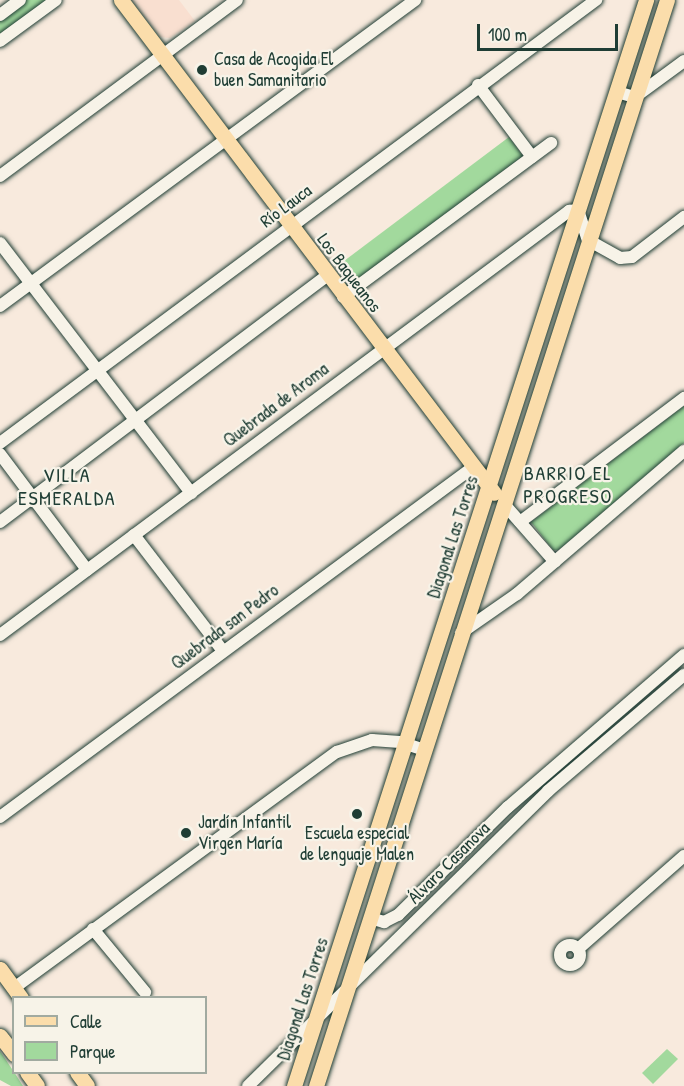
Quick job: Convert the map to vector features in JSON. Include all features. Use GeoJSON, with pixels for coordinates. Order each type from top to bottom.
{"type":"FeatureCollection","features":[{"type":"Feature","properties":{"kind":"main road","name":"Los Baqueanos"},"geometry":{"type":"LineString","coordinates":[[121,0],[472,468],[504,504]]}},
{"type":"Feature","properties":{"kind":"main road","name":"Diagonal Las Torres"},"geometry":{"type":"LineString","coordinates":[[294,1086],[407,744],[646,0]]}},
{"type":"Feature","properties":{"kind":"main road","name":"Diagonal Las Torres"},"geometry":{"type":"LineString","coordinates":[[316,1086],[667,0]]}},
{"type":"Feature","properties":{"kind":"main road"},"geometry":{"type":"LineString","coordinates":[[0,969],[18,993]]}},
{"type":"Feature","properties":{"kind":"main road"},"geometry":{"type":"LineString","coordinates":[[0,1036],[12,1051]]}},
{"type":"Feature","properties":{"kind":"street"},"geometry":{"type":"LineString","coordinates":[[0,15],[20,0]]}},
{"type":"Feature","properties":{"kind":"street"},"geometry":{"type":"LineString","coordinates":[[0,41],[56,0]]}},
{"type":"Feature","properties":{"kind":"street"},"geometry":{"type":"LineString","coordinates":[[0,176],[237,0]]}},
{"type":"Feature","properties":{"kind":"street"},"geometry":{"type":"LineString","coordinates":[[0,306],[415,0]]}},
{"type":"Feature","properties":{"kind":"street","name":"Río Lauca"},"geometry":{"type":"LineString","coordinates":[[0,443],[478,85],[596,0]]}},
{"type":"Feature","properties":{"kind":"street"},"geometry":{"type":"LineString","coordinates":[[617,92],[635,97],[684,61]]}},
{"type":"Feature","properties":{"kind":"street"},"geometry":{"type":"LineString","coordinates":[[478,85],[532,157]]}},
{"type":"Feature","properties":{"kind":"street"},"geometry":{"type":"LineString","coordinates":[[343,297],[551,143]]}},
{"type":"Feature","properties":{"kind":"street"},"geometry":{"type":"LineString","coordinates":[[578,210],[588,240],[609,255],[628,258],[684,218]]}},
{"type":"Feature","properties":{"kind":"street","name":"Quebrada de Aroma"},"geometry":{"type":"LineString","coordinates":[[0,635],[381,348],[565,213],[578,210]]}},
{"type":"Feature","properties":{"kind":"street"},"geometry":{"type":"LineString","coordinates":[[0,243],[191,493]]}},
{"type":"Feature","properties":{"kind":"street"},"geometry":{"type":"LineString","coordinates":[[0,522],[327,276]]}},
{"type":"Feature","properties":{"kind":"street"},"geometry":{"type":"LineString","coordinates":[[520,522],[684,398]]}},
{"type":"Feature","properties":{"kind":"street"},"geometry":{"type":"LineString","coordinates":[[461,633],[555,562],[684,451]]}},
{"type":"Feature","properties":{"kind":"street"},"geometry":{"type":"LineString","coordinates":[[0,454],[87,570]]}},
{"type":"Feature","properties":{"kind":"street","name":"Quebrada san Pedro"},"geometry":{"type":"LineString","coordinates":[[0,817],[472,468]]}},
{"type":"Feature","properties":{"kind":"street","name":"Los Baqueanos"},"geometry":{"type":"LineString","coordinates":[[504,504],[555,562]]}},
{"type":"Feature","properties":{"kind":"street"},"geometry":{"type":"LineString","coordinates":[[134,535],[223,651]]}},
{"type":"Feature","properties":{"kind":"street","name":"Álvaro Casanova"},"geometry":{"type":"LineString","coordinates":[[370,918],[392,920],[525,793],[684,655]]}},
{"type":"Feature","properties":{"kind":"street","name":"Álvaro Casanova"},"geometry":{"type":"LineString","coordinates":[[248,1086],[347,992],[548,791],[684,675]]}},
{"type":"Feature","properties":{"kind":"street"},"geometry":{"type":"LineString","coordinates":[[18,993],[93,929],[336,752],[372,740],[407,744],[424,750]]}},
{"type":"Feature","properties":{"kind":"street"},"geometry":{"type":"LineString","coordinates":[[578,949],[684,856]]}},
{"type":"Feature","properties":{"kind":"street"},"geometry":{"type":"LineString","coordinates":[[441,872],[453,884]]}},
{"type":"Feature","properties":{"kind":"street"},"geometry":{"type":"LineString","coordinates":[[93,929],[145,992]]}},
{"type":"Feature","properties":{"kind":"shaded area"},"geometry":{"type":"Polygon","coordinates":[[[131,0],[179,0],[195,21],[170,38],[160,37],[131,0]]]}},
{"type":"Feature","properties":{"kind":"green space"},"geometry":{"type":"Polygon","coordinates":[[[23,0],[52,0],[0,38],[0,17],[23,0]]]}},
{"type":"Feature","properties":{"kind":"green space"},"geometry":{"type":"Polygon","coordinates":[[[509,137],[523,156],[354,283],[340,264],[509,137]]]}},
{"type":"Feature","properties":{"kind":"green space"},"geometry":{"type":"Polygon","coordinates":[[[684,406],[684,443],[559,550],[553,550],[531,522],[684,406]]]}},
{"type":"Feature","properties":{"kind":"green space"},"geometry":{"type":"Polygon","coordinates":[[[667,1049],[678,1059],[653,1084],[642,1073],[667,1049]]]}},
{"type":"Feature","properties":{"kind":"green space"},"geometry":{"type":"Polygon","coordinates":[[[0,1051],[12,1069],[12,1074],[15,1074],[23,1086],[11,1086],[0,1080],[0,1051]]]}},
{"type":"Feature","properties":{"kind":"place","name":"Casa de Acogida El buen Samanitario"},"geometry":{"type":"Point","coordinates":[202,70]}},
{"type":"Feature","properties":{"kind":"place","name":"Escuela especial de lenguaje Malen"},"geometry":{"type":"Point","coordinates":[357,814]}},
{"type":"Feature","properties":{"kind":"place","name":"Jardín Infantil Virgen María"},"geometry":{"type":"Point","coordinates":[186,833]}},
{"type":"Feature","properties":{"kind":"district","name":"BARRIO EL PROGRESO"},"geometry":{"type":"Point","coordinates":[568,484]}},
{"type":"Feature","properties":{"kind":"district","name":"VILLA ESMERALDA"},"geometry":{"type":"Point","coordinates":[67,486]}}]}
